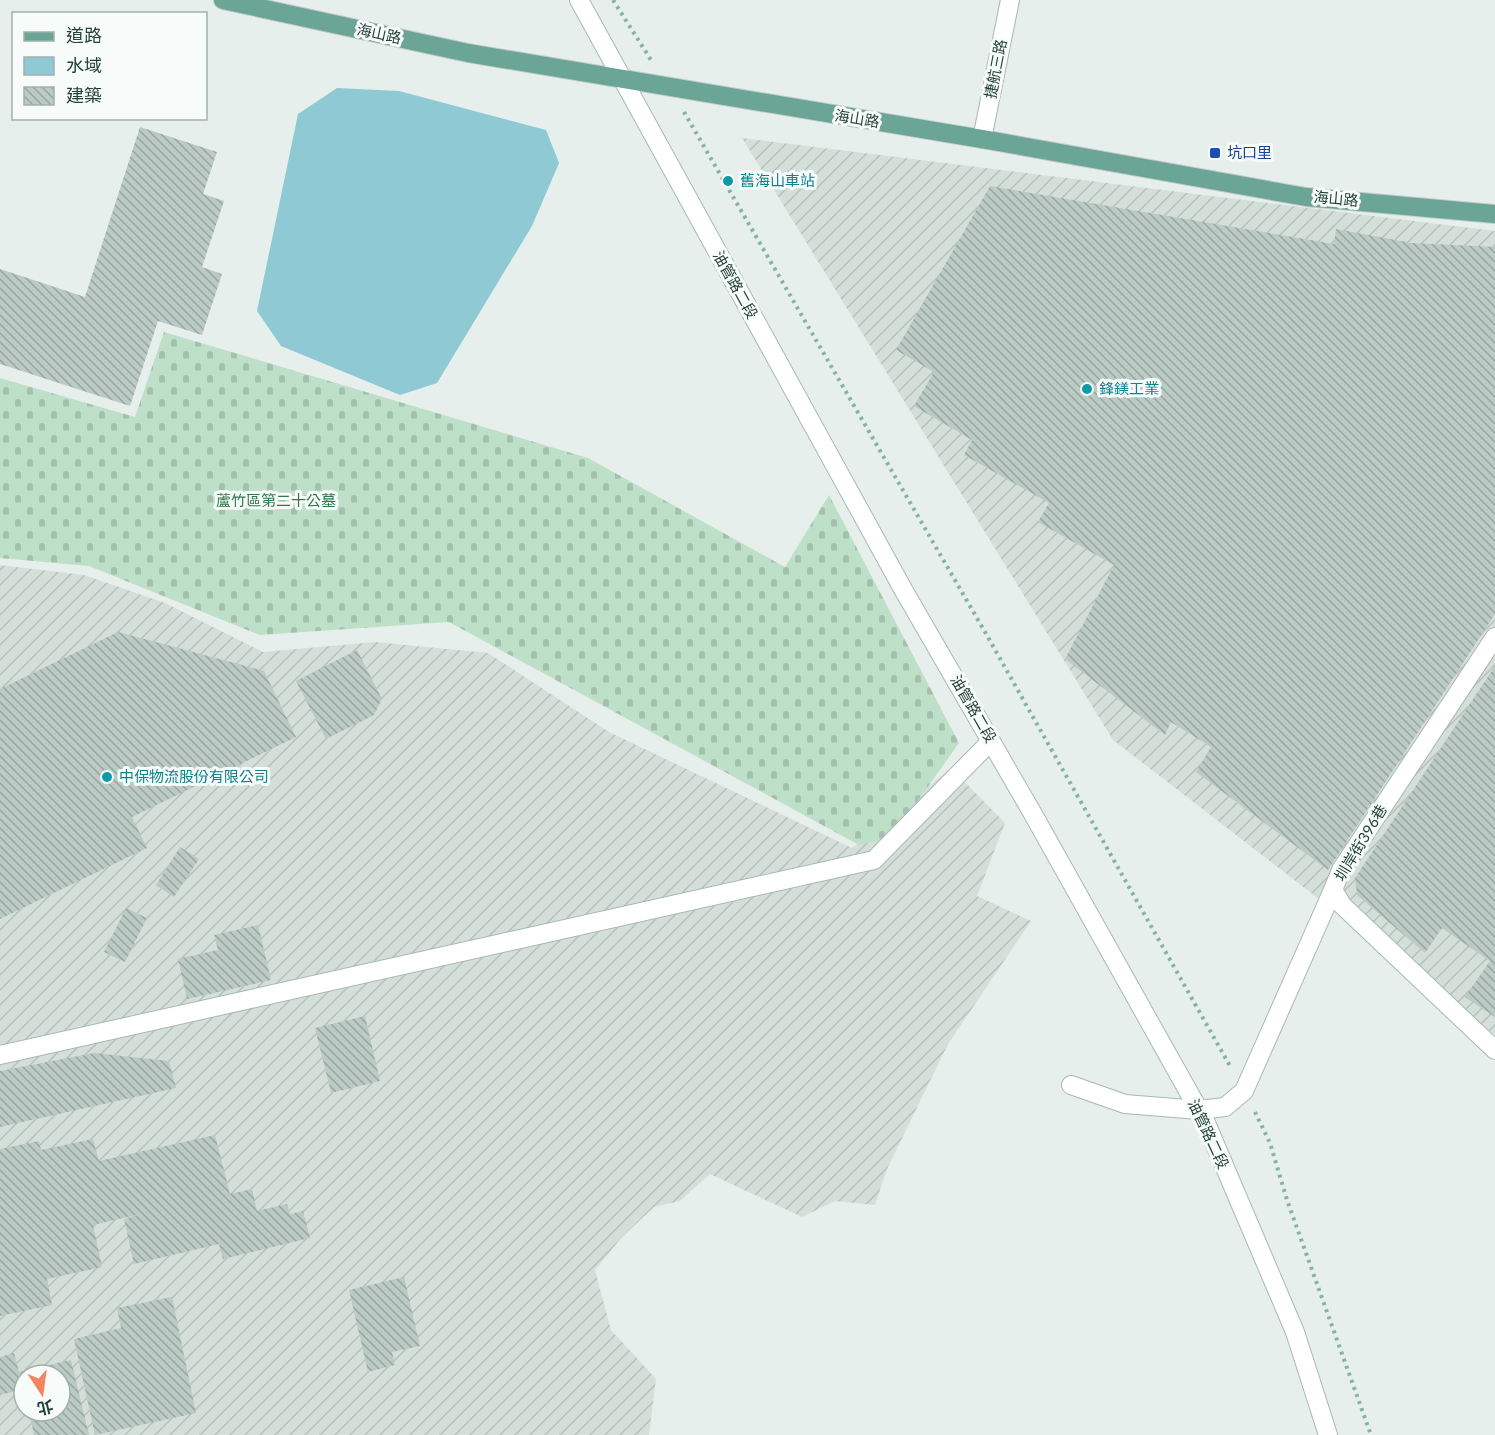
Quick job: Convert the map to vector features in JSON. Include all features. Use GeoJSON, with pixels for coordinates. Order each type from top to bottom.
{"type":"FeatureCollection","features":[{"type":"Feature","properties":{"kind":"main road","name":"海山路"},"geometry":{"type":"LineString","coordinates":[[223,0],[468,53],[982,139],[1306,197],[1495,214]]}},
{"type":"Feature","properties":{"kind":"street","name":"油管路二段"},"geometry":{"type":"LineString","coordinates":[[579,0],[904,591],[1198,1110],[1295,1332],[1328,1435]]}},
{"type":"Feature","properties":{"kind":"street","name":"捷航三路"},"geometry":{"type":"LineString","coordinates":[[982,139],[1010,0]]}},
{"type":"Feature","properties":{"kind":"street","name":"圳岸街396巷"},"geometry":{"type":"LineString","coordinates":[[1495,637],[1341,870],[1333,890],[1342,905],[1495,1050]]}},
{"type":"Feature","properties":{"kind":"street"},"geometry":{"type":"LineString","coordinates":[[0,1055],[874,860],[991,741]]}},
{"type":"Feature","properties":{"kind":"street"},"geometry":{"type":"LineString","coordinates":[[1071,1085],[1125,1104],[1198,1110],[1225,1107],[1244,1091],[1333,890]]}},
{"type":"Feature","properties":{"kind":"path"},"geometry":{"type":"LineString","coordinates":[[613,0],[728,186],[985,632],[1244,1091],[1270,1143],[1287,1200],[1371,1435]]}},
{"type":"Feature","properties":{"kind":"shaded area"},"geometry":{"type":"Polygon","coordinates":[[[742,138],[1495,231],[1495,1035],[1113,740],[742,138]]]}},
{"type":"Feature","properties":{"kind":"shaded area"},"geometry":{"type":"Polygon","coordinates":[[[0,565],[84,575],[165,603],[263,652],[375,642],[488,653],[609,732],[852,848],[951,768],[1005,823],[977,896],[1031,921],[948,1044],[887,1169],[875,1205],[835,1201],[802,1217],[710,1174],[680,1201],[654,1207],[621,1238],[595,1270],[611,1330],[656,1379],[649,1435],[0,1435],[0,565]]]}},
{"type":"Feature","properties":{"kind":"green space","name":"蘆竹區第二十公墓"},"geometry":{"type":"Polygon","coordinates":[[[164,332],[588,458],[785,567],[829,495],[959,743],[892,837],[859,845],[449,622],[260,635],[89,566],[0,558],[0,378],[135,417],[164,332]]]}},
{"type":"Feature","properties":{"kind":"water"},"geometry":{"type":"Polygon","coordinates":[[[337,88],[399,91],[546,130],[559,163],[532,226],[437,383],[400,395],[281,346],[257,311],[298,114],[337,88]]]}},
{"type":"Feature","properties":{"kind":"building"},"geometry":{"type":"Polygon","coordinates":[[[140,127],[217,152],[203,194],[224,201],[202,267],[222,274],[202,335],[158,321],[130,406],[0,364],[0,269],[85,297],[140,127]]]}},
{"type":"Feature","properties":{"kind":"building"},"geometry":{"type":"Polygon","coordinates":[[[990,186],[1334,244],[1336,229],[1412,243],[1495,247],[1495,614],[1328,870],[1196,772],[1211,747],[1171,722],[1165,735],[1065,659],[1114,565],[1038,522],[1049,503],[964,455],[972,440],[914,406],[934,372],[896,350],[990,186]]]}},
{"type":"Feature","properties":{"kind":"building","name":"中保物流股份有限公司"},"geometry":{"type":"Polygon","coordinates":[[[118,632],[264,671],[296,737],[132,817],[147,848],[0,919],[0,689],[118,632]]]}},
{"type":"Feature","properties":{"kind":"building"},"geometry":{"type":"Polygon","coordinates":[[[357,650],[382,699],[374,715],[326,739],[296,681],[357,650]]]}},
{"type":"Feature","properties":{"kind":"building"},"geometry":{"type":"Polygon","coordinates":[[[1495,666],[1495,1017],[1465,997],[1490,961],[1442,928],[1425,953],[1357,895],[1355,878],[1495,666]]]}},
{"type":"Feature","properties":{"kind":"building"},"geometry":{"type":"Polygon","coordinates":[[[180,847],[199,859],[174,897],[156,885],[180,847]]]}},
{"type":"Feature","properties":{"kind":"building"},"geometry":{"type":"Polygon","coordinates":[[[126,908],[147,918],[125,962],[104,952],[126,908]]]}},
{"type":"Feature","properties":{"kind":"building"},"geometry":{"type":"Polygon","coordinates":[[[258,925],[271,980],[187,999],[178,959],[218,950],[214,935],[258,925]]]}},
{"type":"Feature","properties":{"kind":"building"},"geometry":{"type":"Polygon","coordinates":[[[365,1016],[380,1081],[331,1093],[315,1028],[365,1016]]]}},
{"type":"Feature","properties":{"kind":"building"},"geometry":{"type":"Polygon","coordinates":[[[94,1053],[169,1061],[176,1088],[0,1127],[0,1071],[94,1053]]]}},
{"type":"Feature","properties":{"kind":"building"},"geometry":{"type":"Polygon","coordinates":[[[215,1135],[230,1194],[252,1189],[257,1211],[287,1204],[290,1214],[303,1211],[310,1238],[223,1259],[219,1244],[134,1264],[124,1219],[145,1213],[93,1225],[102,1267],[47,1279],[52,1305],[0,1316],[0,1149],[39,1141],[41,1150],[93,1139],[99,1161],[215,1135]]]}},
{"type":"Feature","properties":{"kind":"building"},"geometry":{"type":"Polygon","coordinates":[[[404,1277],[420,1346],[392,1352],[395,1365],[368,1372],[349,1290],[404,1277]]]}},
{"type":"Feature","properties":{"kind":"building"},"geometry":{"type":"Polygon","coordinates":[[[172,1297],[196,1413],[95,1435],[74,1339],[121,1328],[117,1308],[172,1297]]]}},
{"type":"Feature","properties":{"kind":"building"},"geometry":{"type":"Polygon","coordinates":[[[14,1353],[17,1363],[12,1363],[12,1392],[0,1395],[0,1357],[14,1353]]]}},
{"type":"Feature","properties":{"kind":"building"},"geometry":{"type":"Polygon","coordinates":[[[72,1364],[89,1435],[34,1435],[32,1423],[72,1423],[72,1364]]]}},
{"type":"Feature","properties":{"kind":"place","name":"坑口里"},"geometry":{"type":"Point","coordinates":[1215,153]}},
{"type":"Feature","properties":{"kind":"place","name":"舊海山車站"},"geometry":{"type":"Point","coordinates":[728,181]}},
{"type":"Feature","properties":{"kind":"place","name":"鋒鎂工業"},"geometry":{"type":"Point","coordinates":[1087,389]}},
{"type":"Feature","properties":{"kind":"place","name":"中保物流股份有限公司"},"geometry":{"type":"Point","coordinates":[107,777]}}]}
